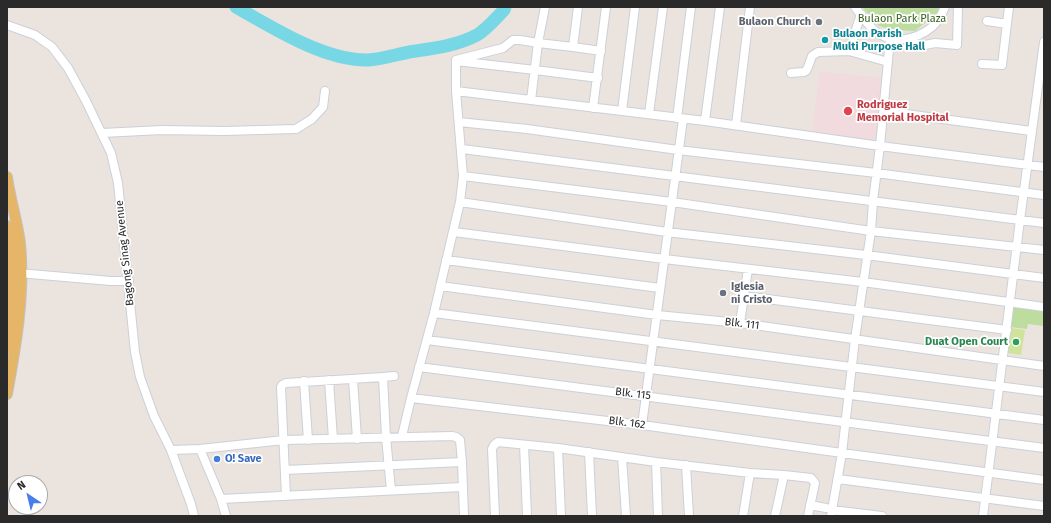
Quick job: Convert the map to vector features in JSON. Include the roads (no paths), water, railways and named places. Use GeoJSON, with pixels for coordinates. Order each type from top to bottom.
{"type":"FeatureCollection","features":[{"type":"Feature","properties":{"kind":"main road"},"geometry":{"type":"LineString","coordinates":[[7,177],[20,242],[14,273],[7,348]]}},
{"type":"Feature","properties":{"kind":"main road"},"geometry":{"type":"LineString","coordinates":[[7,226],[12,248],[14,273],[20,303],[14,354],[7,394]]}},
{"type":"Feature","properties":{"kind":"street"},"geometry":{"type":"LineString","coordinates":[[532,100],[538,43],[545,7]]}},
{"type":"Feature","properties":{"kind":"street"},"geometry":{"type":"LineString","coordinates":[[574,46],[578,7]]}},
{"type":"Feature","properties":{"kind":"street"},"geometry":{"type":"LineString","coordinates":[[593,108],[606,7]]}},
{"type":"Feature","properties":{"kind":"street"},"geometry":{"type":"LineString","coordinates":[[622,111],[634,7]]}},
{"type":"Feature","properties":{"kind":"street"},"geometry":{"type":"LineString","coordinates":[[649,114],[663,7]]}},
{"type":"Feature","properties":{"kind":"street"},"geometry":{"type":"LineString","coordinates":[[642,425],[672,202],[691,7]]}},
{"type":"Feature","properties":{"kind":"street"},"geometry":{"type":"LineString","coordinates":[[705,121],[720,7]]}},
{"type":"Feature","properties":{"kind":"street"},"geometry":{"type":"LineString","coordinates":[[736,125],[750,7]]}},
{"type":"Feature","properties":{"kind":"street"},"geometry":{"type":"LineString","coordinates":[[855,7],[875,31],[890,39],[912,38],[932,27],[945,7]]}},
{"type":"Feature","properties":{"kind":"street"},"geometry":{"type":"LineString","coordinates":[[912,38],[916,44],[920,46],[935,43],[957,45],[958,7]]}},
{"type":"Feature","properties":{"kind":"street"},"geometry":{"type":"LineString","coordinates":[[982,64],[1002,65],[1009,7]]}},
{"type":"Feature","properties":{"kind":"street"},"geometry":{"type":"LineString","coordinates":[[849,51],[860,14]]}},
{"type":"Feature","properties":{"kind":"street"},"geometry":{"type":"LineString","coordinates":[[987,21],[1007,24]]}},
{"type":"Feature","properties":{"kind":"street","name":"Bagong Sinag Avenue"},"geometry":{"type":"LineString","coordinates":[[7,25],[35,35],[52,47],[68,68],[111,153],[118,183],[129,280],[135,352],[140,377],[154,416],[170,450],[191,504],[194,516]]}},
{"type":"Feature","properties":{"kind":"street"},"geometry":{"type":"LineString","coordinates":[[830,511],[838,479],[842,453],[855,339],[866,255],[871,231],[890,39]]}},
{"type":"Feature","properties":{"kind":"street"},"geometry":{"type":"LineString","coordinates":[[456,61],[458,58],[503,48],[513,40],[574,46],[601,51]]}},
{"type":"Feature","properties":{"kind":"street"},"geometry":{"type":"LineString","coordinates":[[983,516],[1023,193],[1044,42]]}},
{"type":"Feature","properties":{"kind":"street"},"geometry":{"type":"LineString","coordinates":[[791,73],[806,71],[812,56],[818,52],[849,51],[888,62]]}},
{"type":"Feature","properties":{"kind":"street"},"geometry":{"type":"LineString","coordinates":[[456,61],[598,78]]}},
{"type":"Feature","properties":{"kind":"street"},"geometry":{"type":"LineString","coordinates":[[402,436],[410,398],[420,367],[434,313],[460,202],[463,176],[462,149],[456,91],[456,61]]}},
{"type":"Feature","properties":{"kind":"street"},"geometry":{"type":"LineString","coordinates":[[102,133],[162,130],[224,131],[296,129],[312,119],[323,107],[325,91]]}},
{"type":"Feature","properties":{"kind":"street"},"geometry":{"type":"LineString","coordinates":[[456,91],[736,125],[880,146],[1044,167]]}},
{"type":"Feature","properties":{"kind":"street"},"geometry":{"type":"LineString","coordinates":[[884,111],[1031,131]]}},
{"type":"Feature","properties":{"kind":"street"},"geometry":{"type":"LineString","coordinates":[[459,122],[527,129],[678,150],[876,173],[1044,195]]}},
{"type":"Feature","properties":{"kind":"street"},"geometry":{"type":"LineString","coordinates":[[462,149],[1044,223]]}},
{"type":"Feature","properties":{"kind":"street"},"geometry":{"type":"LineString","coordinates":[[463,176],[672,202],[871,231],[1044,250]]}},
{"type":"Feature","properties":{"kind":"street"},"geometry":{"type":"LineString","coordinates":[[460,202],[667,232],[866,255],[1044,278]]}},
{"type":"Feature","properties":{"kind":"street"},"geometry":{"type":"LineString","coordinates":[[454,232],[664,259],[863,282],[1044,307]]}},
{"type":"Feature","properties":{"kind":"street"},"geometry":{"type":"LineString","coordinates":[[446,260],[660,288]]}},
{"type":"Feature","properties":{"kind":"street"},"geometry":{"type":"LineString","coordinates":[[740,323],[748,269]]}},
{"type":"Feature","properties":{"kind":"street"},"geometry":{"type":"LineString","coordinates":[[14,273],[111,281],[129,280]]}},
{"type":"Feature","properties":{"kind":"street","name":"Blk. 111"},"geometry":{"type":"LineString","coordinates":[[440,286],[657,315],[740,323],[1044,366]]}},
{"type":"Feature","properties":{"kind":"street"},"geometry":{"type":"LineString","coordinates":[[744,296],[1007,330]]}},
{"type":"Feature","properties":{"kind":"street"},"geometry":{"type":"LineString","coordinates":[[434,313],[1044,392]]}},
{"type":"Feature","properties":{"kind":"street"},"geometry":{"type":"LineString","coordinates":[[427,340],[1044,420]]}},
{"type":"Feature","properties":{"kind":"street","name":"Blk. 115"},"geometry":{"type":"LineString","coordinates":[[420,367],[646,395],[1044,448]]}},
{"type":"Feature","properties":{"kind":"street"},"geometry":{"type":"LineString","coordinates":[[384,376],[386,437],[391,490]]}},
{"type":"Feature","properties":{"kind":"street"},"geometry":{"type":"LineString","coordinates":[[286,496],[282,384],[304,381],[394,376]]}},
{"type":"Feature","properties":{"kind":"street"},"geometry":{"type":"LineString","coordinates":[[353,379],[357,439]]}},
{"type":"Feature","properties":{"kind":"street"},"geometry":{"type":"LineString","coordinates":[[329,380],[333,439]]}},
{"type":"Feature","properties":{"kind":"street"},"geometry":{"type":"LineString","coordinates":[[304,381],[308,440]]}},
{"type":"Feature","properties":{"kind":"street","name":"Blk. 162"},"geometry":{"type":"LineString","coordinates":[[410,398],[642,425],[1044,480]]}},
{"type":"Feature","properties":{"kind":"street"},"geometry":{"type":"LineString","coordinates":[[170,450],[200,449],[284,440],[357,439],[402,436],[456,437],[460,440],[464,516]]}},
{"type":"Feature","properties":{"kind":"street"},"geometry":{"type":"LineString","coordinates":[[495,516],[492,449],[498,442],[524,446],[558,448],[656,462],[750,473],[811,478],[815,483],[808,516]]}},
{"type":"Feature","properties":{"kind":"street"},"geometry":{"type":"LineString","coordinates":[[524,446],[527,516]]}},
{"type":"Feature","properties":{"kind":"street"},"geometry":{"type":"LineString","coordinates":[[558,448],[561,516]]}},
{"type":"Feature","properties":{"kind":"street"},"geometry":{"type":"LineString","coordinates":[[200,449],[221,499],[226,516]]}},
{"type":"Feature","properties":{"kind":"street"},"geometry":{"type":"LineString","coordinates":[[589,452],[592,516]]}},
{"type":"Feature","properties":{"kind":"street"},"geometry":{"type":"LineString","coordinates":[[622,457],[626,516]]}},
{"type":"Feature","properties":{"kind":"street"},"geometry":{"type":"LineString","coordinates":[[285,470],[462,462]]}},
{"type":"Feature","properties":{"kind":"street"},"geometry":{"type":"LineString","coordinates":[[656,462],[658,516]]}},
{"type":"Feature","properties":{"kind":"street"},"geometry":{"type":"LineString","coordinates":[[686,465],[689,516]]}},
{"type":"Feature","properties":{"kind":"street"},"geometry":{"type":"LineString","coordinates":[[743,516],[750,473]]}},
{"type":"Feature","properties":{"kind":"street"},"geometry":{"type":"LineString","coordinates":[[775,516],[784,475]]}},
{"type":"Feature","properties":{"kind":"street"},"geometry":{"type":"LineString","coordinates":[[838,479],[1044,506]]}},
{"type":"Feature","properties":{"kind":"street"},"geometry":{"type":"LineString","coordinates":[[221,499],[462,487]]}},
{"type":"Feature","properties":{"kind":"street"},"geometry":{"type":"LineString","coordinates":[[810,505],[830,511],[882,516]]}},
{"type":"Feature","properties":{"kind":"waterway"},"geometry":{"type":"LineString","coordinates":[[236,7],[300,42],[317,49],[352,59],[368,60],[455,44],[477,35],[484,30],[504,10],[505,7]]}},
{"type":"Feature","properties":{"kind":"place","name":"Bulaon Church"},"geometry":{"type":"Point","coordinates":[819,22]}},
{"type":"Feature","properties":{"kind":"place","name":"Bulaon Parish Multi Purpose Hall"},"geometry":{"type":"Point","coordinates":[825,40]}},
{"type":"Feature","properties":{"kind":"place","name":"Rodriguez Memorial Hospital"},"geometry":{"type":"Point","coordinates":[848,111]}},
{"type":"Feature","properties":{"kind":"place","name":"Iglesia ni Cristo"},"geometry":{"type":"Point","coordinates":[723,293]}},
{"type":"Feature","properties":{"kind":"place","name":"Duat Open Court"},"geometry":{"type":"Point","coordinates":[1016,342]}},
{"type":"Feature","properties":{"kind":"place","name":"O! Save"},"geometry":{"type":"Point","coordinates":[217,459]}},
{"type":"Feature","properties":{"kind":"park label","name":"Bulaon Park Plaza"},"geometry":{"type":"Point","coordinates":[902,19]}}]}
